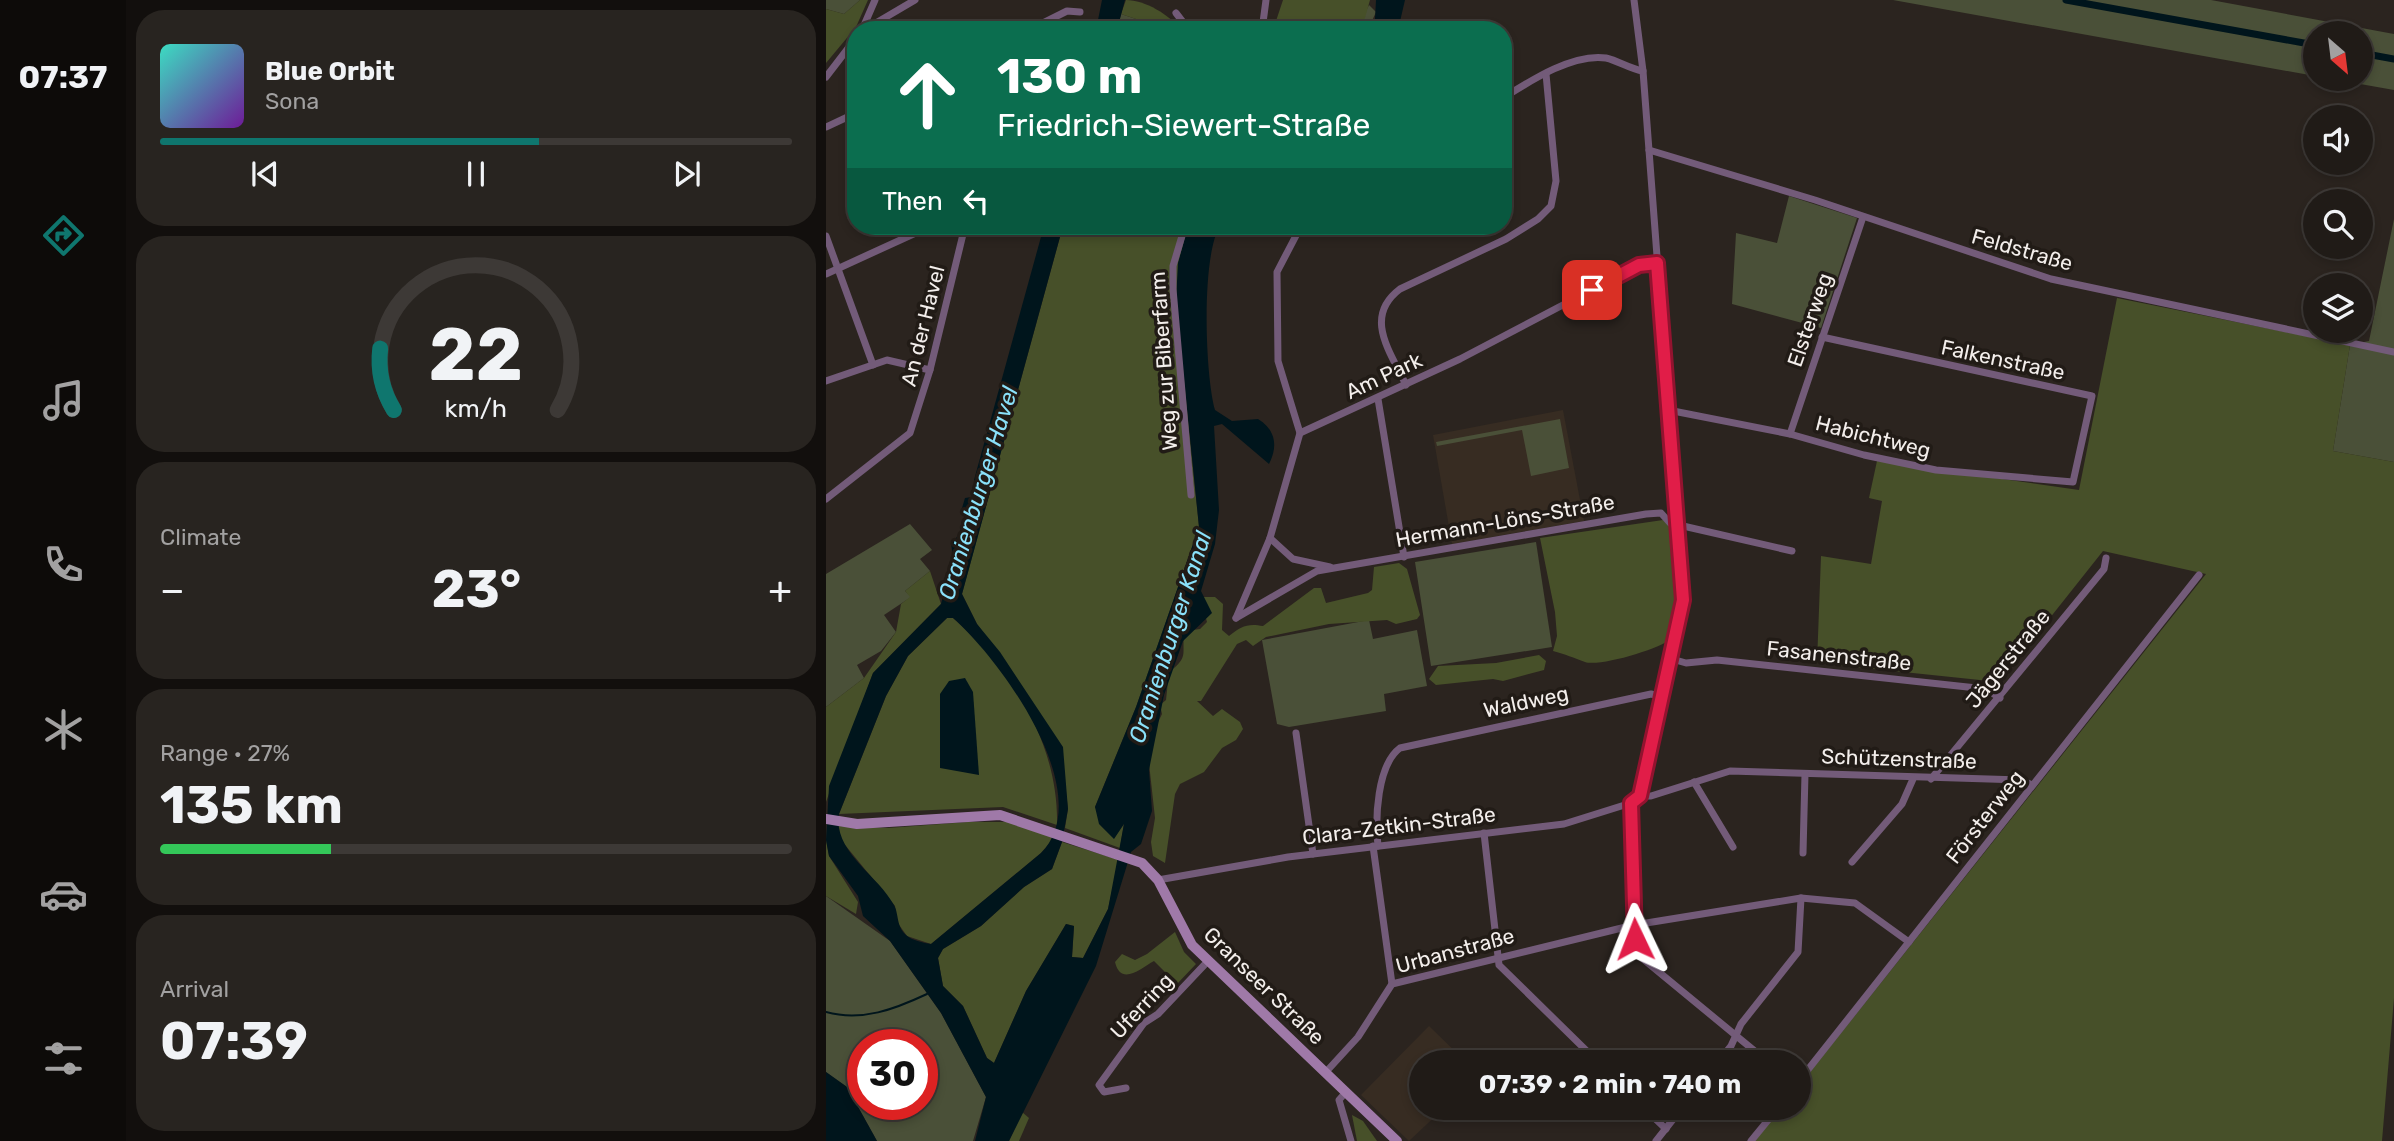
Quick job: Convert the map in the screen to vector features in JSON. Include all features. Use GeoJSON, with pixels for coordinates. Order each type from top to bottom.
{"type":"FeatureCollection","features":[{"type":"Feature","properties":{"kind":"main road","name":"Granseer Straße"},"geometry":{"type":"LineString","coordinates":[[826,819],[857,824],[1000,815],[1131,858],[1148,867],[1158,880],[1186,937],[1397,1141]]}},
{"type":"Feature","properties":{"kind":"street"},"geometry":{"type":"LineString","coordinates":[[867,21],[875,0]]}},
{"type":"Feature","properties":{"kind":"street"},"geometry":{"type":"LineString","coordinates":[[879,21],[915,0]]}},
{"type":"Feature","properties":{"kind":"street"},"geometry":{"type":"LineString","coordinates":[[1263,21],[1266,0]]}},
{"type":"Feature","properties":{"kind":"street"},"geometry":{"type":"LineString","coordinates":[[1634,0],[1643,71],[1683,600],[1640,796]]}},
{"type":"Feature","properties":{"kind":"street"},"geometry":{"type":"LineString","coordinates":[[1047,21],[1067,11],[1080,12]]}},
{"type":"Feature","properties":{"kind":"street"},"geometry":{"type":"LineString","coordinates":[[1176,13],[1182,21]]}},
{"type":"Feature","properties":{"kind":"street"},"geometry":{"type":"LineString","coordinates":[[826,77],[847,49]]}},
{"type":"Feature","properties":{"kind":"street"},"geometry":{"type":"LineString","coordinates":[[1512,93],[1546,74],[1578,62],[1606,58],[1628,69],[1643,71]]}},
{"type":"Feature","properties":{"kind":"street"},"geometry":{"type":"LineString","coordinates":[[1406,385],[1381,325],[1380,312],[1385,300],[1400,289],[1506,239],[1538,219],[1551,206],[1556,181],[1546,74]]}},
{"type":"Feature","properties":{"kind":"street"},"geometry":{"type":"LineString","coordinates":[[826,127],[847,117]]}},
{"type":"Feature","properties":{"kind":"street","name":"Feldstraße"},"geometry":{"type":"LineString","coordinates":[[1649,150],[2051,279],[2394,352]]}},
{"type":"Feature","properties":{"kind":"street","name":"Elsterweg"},"geometry":{"type":"LineString","coordinates":[[1790,434],[1863,217]]}},
{"type":"Feature","properties":{"kind":"street"},"geometry":{"type":"LineString","coordinates":[[826,274],[913,235]]}},
{"type":"Feature","properties":{"kind":"street","name":"An der Havel"},"geometry":{"type":"LineString","coordinates":[[826,499],[910,433],[930,370],[963,235]]}},
{"type":"Feature","properties":{"kind":"street","name":"Weg zur Biberfarm"},"geometry":{"type":"LineString","coordinates":[[1183,235],[1174,266],[1172,289],[1191,495]]}},
{"type":"Feature","properties":{"kind":"street"},"geometry":{"type":"LineString","coordinates":[[1270,538],[1300,432],[1278,361],[1277,272],[1296,235]]}},
{"type":"Feature","properties":{"kind":"street"},"geometry":{"type":"LineString","coordinates":[[826,236],[873,365]]}},
{"type":"Feature","properties":{"kind":"street","name":"Am Park"},"geometry":{"type":"LineString","coordinates":[[1300,432],[1378,399],[1639,265],[1657,263]]}},
{"type":"Feature","properties":{"kind":"street","name":"Falkenstraße"},"geometry":{"type":"LineString","coordinates":[[1822,337],[2092,396],[2073,482]]}},
{"type":"Feature","properties":{"kind":"street"},"geometry":{"type":"LineString","coordinates":[[826,381],[887,360],[930,370]]}},
{"type":"Feature","properties":{"kind":"street"},"geometry":{"type":"LineString","coordinates":[[1378,399],[1404,557]]}},
{"type":"Feature","properties":{"kind":"street","name":"Habichtweg"},"geometry":{"type":"LineString","coordinates":[[1668,410],[1790,434],[1864,455],[1936,470],[2073,482]]}},
{"type":"Feature","properties":{"kind":"street","name":"Hermann-Löns-Straße"},"geometry":{"type":"LineString","coordinates":[[1334,568],[1293,559],[1270,538],[1236,618],[1309,574],[1646,514],[1665,514],[1670,523],[1792,551]]}},
{"type":"Feature","properties":{"kind":"street","name":"Jägerstraße"},"geometry":{"type":"LineString","coordinates":[[1931,779],[2104,569],[2106,558]]}},
{"type":"Feature","properties":{"kind":"street","name":"Försterweg"},"geometry":{"type":"LineString","coordinates":[[1811,1066],[2199,575]]}},
{"type":"Feature","properties":{"kind":"street","name":"Fasanenstraße"},"geometry":{"type":"LineString","coordinates":[[1672,659],[1686,663],[1717,660],[1986,689],[2000,698]]}},
{"type":"Feature","properties":{"kind":"street","name":"Waldweg"},"geometry":{"type":"LineString","coordinates":[[1376,846],[1382,784],[1387,764],[1397,750],[1520,720],[1651,694],[1663,697]]}},
{"type":"Feature","properties":{"kind":"street"},"geometry":{"type":"LineString","coordinates":[[1296,733],[1313,854]]}},
{"type":"Feature","properties":{"kind":"street","name":"Schützenstraße"},"geometry":{"type":"LineString","coordinates":[[1640,796],[1651,796],[1730,771],[1913,779],[2021,780],[2032,785]]}},
{"type":"Feature","properties":{"kind":"street","name":"Schützenstraße"},"geometry":{"type":"LineString","coordinates":[[1804,853],[1805,774]]}},
{"type":"Feature","properties":{"kind":"street"},"geometry":{"type":"LineString","coordinates":[[1852,862],[1902,804],[1913,779]]}},
{"type":"Feature","properties":{"kind":"street"},"geometry":{"type":"LineString","coordinates":[[1694,782],[1733,847]]}},
{"type":"Feature","properties":{"kind":"street","name":"Clara-Zetkin-Straße"},"geometry":{"type":"LineString","coordinates":[[1158,880],[1313,854],[1564,824],[1631,803],[1640,796]]}},
{"type":"Feature","properties":{"kind":"street"},"geometry":{"type":"LineString","coordinates":[[1631,803],[1637,954],[1753,1050]]}},
{"type":"Feature","properties":{"kind":"street"},"geometry":{"type":"LineString","coordinates":[[1484,833],[1499,965],[1586,1050]]}},
{"type":"Feature","properties":{"kind":"street"},"geometry":{"type":"LineString","coordinates":[[1376,846],[1392,985]]}},
{"type":"Feature","properties":{"kind":"street"},"geometry":{"type":"LineString","coordinates":[[1726,1050],[1741,1024],[1798,952],[1801,898]]}},
{"type":"Feature","properties":{"kind":"street","name":"Urbanstraße"},"geometry":{"type":"LineString","coordinates":[[1325,1073],[1359,1037],[1392,985],[1634,925],[1801,898],[1855,903],[1909,942]]}},
{"type":"Feature","properties":{"kind":"street","name":"Uferring"},"geometry":{"type":"LineString","coordinates":[[1126,1088],[1104,1092],[1099,1085],[1144,1023],[1158,1014],[1208,961]]}},
{"type":"Feature","properties":{"kind":"street"},"geometry":{"type":"LineString","coordinates":[[1346,1093],[1339,1100],[1351,1141]]}},
{"type":"Feature","properties":{"kind":"street"},"geometry":{"type":"LineString","coordinates":[[1657,1120],[1666,1129]]}},
{"type":"Feature","properties":{"kind":"street"},"geometry":{"type":"LineString","coordinates":[[1656,1141],[1673,1120]]}},
{"type":"Feature","properties":{"kind":"street"},"geometry":{"type":"LineString","coordinates":[[1751,1141],[1768,1120]]}},
{"type":"Feature","properties":{"kind":"shaded area"},"geometry":{"type":"Polygon","coordinates":[[[1563,410],[1584,521],[1452,544],[1433,435],[1563,410]]]}},
{"type":"Feature","properties":{"kind":"shaded area"},"geometry":{"type":"Polygon","coordinates":[[[1429,1026],[1454,1050],[1409,1050],[1409,1120],[1431,1120],[1409,1141],[1361,1095],[1429,1026]]]}},
{"type":"Feature","properties":{"kind":"green space"},"geometry":{"type":"Polygon","coordinates":[[[826,0],[860,0],[844,14],[826,9],[826,0]]]}},
{"type":"Feature","properties":{"kind":"green space"},"geometry":{"type":"Polygon","coordinates":[[[860,0],[868,0],[859,21],[847,21],[847,38],[826,63],[826,9],[844,14],[860,0]]]}},
{"type":"Feature","properties":{"kind":"green space"},"geometry":{"type":"Polygon","coordinates":[[[1126,0],[1156,9],[1172,21],[1142,21],[1121,14],[1126,0]]]}},
{"type":"Feature","properties":{"kind":"green space"},"geometry":{"type":"Polygon","coordinates":[[[1283,0],[1370,0],[1363,21],[1276,21],[1283,0]]]}},
{"type":"Feature","properties":{"kind":"green space"},"geometry":{"type":"Polygon","coordinates":[[[1893,0],[2211,0],[2324,21],[2303,21],[2303,74],[1893,0]]]}},
{"type":"Feature","properties":{"kind":"green space"},"geometry":{"type":"Polygon","coordinates":[[[1369,5],[1376,12],[1372,21],[1361,21],[1369,5]]]}},
{"type":"Feature","properties":{"kind":"green space"},"geometry":{"type":"Polygon","coordinates":[[[1121,14],[1142,21],[1119,21],[1121,14]]]}},
{"type":"Feature","properties":{"kind":"green space"},"geometry":{"type":"Polygon","coordinates":[[[2373,30],[2394,34],[2394,90],[2373,86],[2373,30]]]}},
{"type":"Feature","properties":{"kind":"green space"},"geometry":{"type":"Polygon","coordinates":[[[1789,196],[1857,218],[1821,328],[1732,304],[1736,233],[1777,243],[1789,196]]]}},
{"type":"Feature","properties":{"kind":"green space"},"geometry":{"type":"Polygon","coordinates":[[[2394,219],[2394,462],[2333,451],[2350,345],[2373,343],[2373,321],[2394,219]]]}},
{"type":"Feature","properties":{"kind":"green space"},"geometry":{"type":"Polygon","coordinates":[[[1061,235],[1187,235],[1176,300],[1199,527],[1136,707],[1095,807],[1114,838],[1124,823],[1120,848],[1065,828],[1068,809],[1065,784],[1023,688],[977,624],[962,594],[1061,235]]]}},
{"type":"Feature","properties":{"kind":"green space"},"geometry":{"type":"Polygon","coordinates":[[[2117,298],[2303,336],[2303,343],[2350,345],[2333,451],[2394,462],[2394,998],[2382,1141],[1755,1141],[1772,1120],[1811,1120],[1811,1071],[2206,574],[2103,551],[1999,682],[1817,663],[1821,556],[1871,564],[1882,501],[1869,498],[1877,461],[2079,490],[2117,298]]]}},
{"type":"Feature","properties":{"kind":"green space"},"geometry":{"type":"Polygon","coordinates":[[[1560,419],[1569,468],[1531,476],[1522,430],[1437,446],[1436,442],[1560,419]]]}},
{"type":"Feature","properties":{"kind":"green space"},"geometry":{"type":"Polygon","coordinates":[[[1663,520],[1672,528],[1678,600],[1671,639],[1642,652],[1603,662],[1585,662],[1553,651],[1557,636],[1555,612],[1540,538],[1663,520]]]}},
{"type":"Feature","properties":{"kind":"green space"},"geometry":{"type":"Polygon","coordinates":[[[910,524],[932,550],[920,559],[930,571],[905,591],[911,597],[884,615],[896,632],[881,651],[857,665],[864,678],[826,707],[826,574],[910,524]]]}},
{"type":"Feature","properties":{"kind":"green space"},"geometry":{"type":"Polygon","coordinates":[[[1536,542],[1552,647],[1431,666],[1415,562],[1536,542]]]}},
{"type":"Feature","properties":{"kind":"green space"},"geometry":{"type":"Polygon","coordinates":[[[1399,563],[1407,569],[1420,615],[1417,619],[1396,624],[1387,620],[1329,624],[1266,637],[1253,646],[1246,640],[1237,644],[1201,701],[1197,701],[1213,716],[1222,709],[1240,722],[1243,729],[1236,740],[1222,748],[1204,772],[1180,784],[1175,794],[1165,863],[1153,856],[1151,842],[1155,818],[1147,745],[1162,714],[1160,705],[1166,700],[1169,672],[1182,658],[1185,631],[1200,629],[1207,622],[1200,597],[1215,597],[1223,604],[1222,630],[1229,636],[1245,626],[1263,626],[1314,588],[1321,588],[1326,603],[1368,593],[1372,590],[1374,567],[1399,563]]]}},
{"type":"Feature","properties":{"kind":"green space"},"geometry":{"type":"Polygon","coordinates":[[[930,571],[941,604],[873,673],[826,802],[826,707],[864,678],[896,632],[901,604],[910,597],[905,591],[930,571]]]}},
{"type":"Feature","properties":{"kind":"green space"},"geometry":{"type":"Polygon","coordinates":[[[947,618],[953,618],[974,638],[1012,685],[1028,711],[1050,766],[1056,795],[1057,825],[1003,807],[839,814],[886,696],[908,656],[947,618]]]}},
{"type":"Feature","properties":{"kind":"green space"},"geometry":{"type":"Polygon","coordinates":[[[1369,620],[1373,639],[1417,630],[1427,686],[1384,694],[1386,711],[1289,727],[1277,724],[1262,640],[1369,620]]]}},
{"type":"Feature","properties":{"kind":"green space"},"geometry":{"type":"Polygon","coordinates":[[[1539,655],[1546,661],[1544,670],[1503,681],[1493,679],[1436,685],[1429,679],[1438,666],[1496,663],[1539,655]]]}},
{"type":"Feature","properties":{"kind":"green space"},"geometry":{"type":"Polygon","coordinates":[[[1011,822],[1054,838],[1041,853],[931,944],[907,936],[897,922],[895,906],[841,840],[837,826],[888,828],[1011,822]]]}},
{"type":"Feature","properties":{"kind":"green space"},"geometry":{"type":"Polygon","coordinates":[[[826,840],[829,856],[858,902],[856,914],[826,896],[826,840]]]}},
{"type":"Feature","properties":{"kind":"green space"},"geometry":{"type":"Polygon","coordinates":[[[1062,842],[1119,860],[1108,909],[1083,958],[1072,957],[1074,926],[1066,924],[1026,991],[994,1063],[987,1058],[963,1006],[943,986],[938,958],[943,949],[981,926],[1024,887],[1052,869],[1062,842]]]}},
{"type":"Feature","properties":{"kind":"green space"},"geometry":{"type":"Polygon","coordinates":[[[826,896],[890,941],[941,1013],[986,1097],[973,1141],[877,1141],[865,1120],[938,1120],[938,1029],[847,1029],[847,1087],[826,1072],[826,896]]]}},
{"type":"Feature","properties":{"kind":"green space"},"geometry":{"type":"Polygon","coordinates":[[[1175,932],[1184,952],[1196,964],[1177,984],[1154,961],[1127,975],[1118,969],[1115,962],[1122,954],[1135,960],[1175,932]]]}},
{"type":"Feature","properties":{"kind":"green space"},"geometry":{"type":"Polygon","coordinates":[[[1022,1112],[1029,1118],[1019,1141],[1009,1141],[1022,1112]]]}},
{"type":"Feature","properties":{"kind":"green space"},"geometry":{"type":"Polygon","coordinates":[[[1352,1115],[1363,1121],[1377,1141],[1357,1141],[1352,1115]]]}},
{"type":"Feature","properties":{"kind":"water"},"geometry":{"type":"Polygon","coordinates":[[[1102,0],[1125,0],[1119,21],[1098,21],[1102,0]]]}},
{"type":"Feature","properties":{"kind":"water"},"geometry":{"type":"Polygon","coordinates":[[[1376,0],[1405,0],[1400,21],[1374,21],[1376,0]]]}},
{"type":"Feature","properties":{"kind":"water"},"geometry":{"type":"Polygon","coordinates":[[[1042,235],[1061,235],[962,594],[977,624],[1000,652],[1063,747],[1068,809],[1062,842],[1052,869],[1024,887],[981,926],[943,949],[938,958],[943,986],[963,1006],[987,1058],[994,1063],[1026,991],[1066,924],[1074,926],[1072,957],[1083,958],[1108,909],[1124,824],[1114,839],[1099,824],[1095,807],[1136,707],[1199,527],[1176,300],[1178,263],[1186,235],[1216,235],[1207,288],[1207,344],[1215,410],[1232,421],[1258,419],[1264,423],[1272,433],[1274,451],[1269,464],[1222,424],[1214,426],[1219,510],[1215,544],[1201,591],[1212,613],[1183,641],[1164,695],[1149,770],[1152,811],[1141,844],[1131,852],[1096,966],[1009,1141],[975,1141],[986,1097],[941,1013],[890,941],[863,916],[858,896],[829,856],[826,840],[829,786],[873,673],[941,604],[953,558],[951,543],[959,535],[966,513],[962,508],[965,498],[972,497],[979,491],[974,480],[1042,235]],[[947,618],[908,656],[886,696],[839,814],[839,828],[849,851],[887,894],[903,931],[911,938],[931,944],[1041,853],[1056,828],[1058,797],[1051,764],[1036,729],[1017,695],[973,637],[953,618],[947,618]]]}},
{"type":"Feature","properties":{"kind":"water"},"geometry":{"type":"Polygon","coordinates":[[[965,678],[973,692],[979,775],[940,768],[940,694],[949,681],[965,678]]]}},
{"type":"Feature","properties":{"kind":"water"},"geometry":{"type":"Polygon","coordinates":[[[826,1072],[847,1087],[847,1120],[865,1120],[877,1141],[826,1141],[826,1072]]]}},
{"type":"Feature","properties":{"kind":"waterway"},"geometry":{"type":"LineString","coordinates":[[2066,0],[2303,43]]}},
{"type":"Feature","properties":{"kind":"waterway"},"geometry":{"type":"LineString","coordinates":[[2373,55],[2394,59]]}},
{"type":"Feature","properties":{"kind":"waterway"},"geometry":{"type":"LineString","coordinates":[[826,1012],[865,1015],[903,1005],[927,994]]}},
{"type":"Feature","properties":{"kind":"route"},"geometry":{"type":"LineString","coordinates":[[1592,290],[1639,265],[1657,263],[1683,609],[1640,796],[1631,803],[1634,811],[1635,939]]}},
{"type":"Feature","properties":{"kind":"water label","name":"Oranienburger Havel"},"geometry":{"type":"Point","coordinates":[978,493]}},
{"type":"Feature","properties":{"kind":"water label","name":"Oranienburger Kanal"},"geometry":{"type":"Point","coordinates":[1170,637]}}]}
